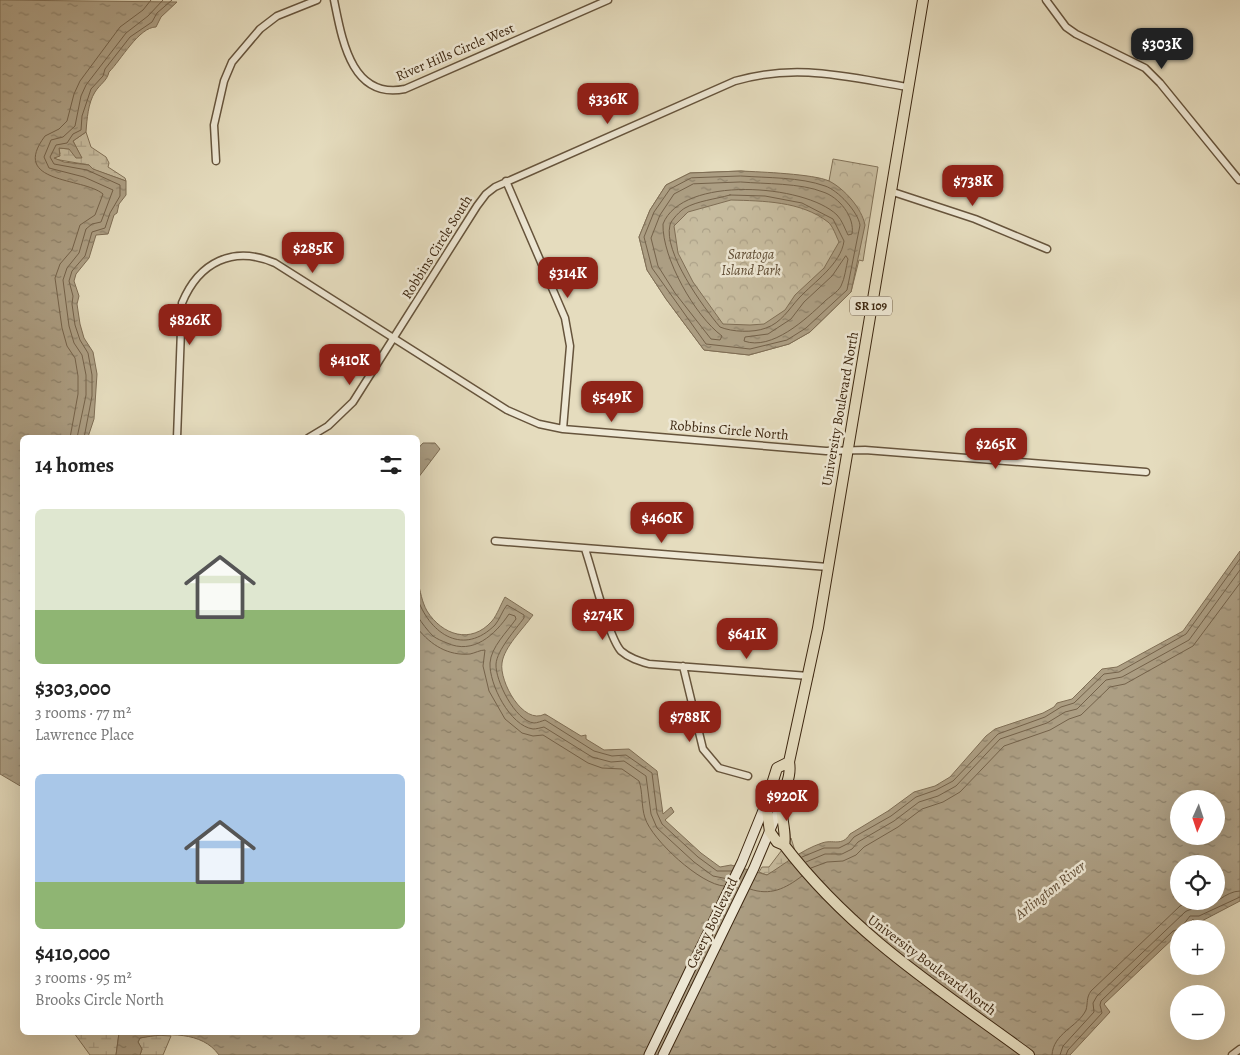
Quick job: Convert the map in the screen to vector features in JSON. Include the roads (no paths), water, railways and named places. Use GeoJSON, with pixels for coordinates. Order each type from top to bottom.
{"type":"FeatureCollection","features":[{"type":"Feature","properties":{"kind":"main road","name":"University Boulevard North"},"geometry":{"type":"LineString","coordinates":[[784,845],[781,818],[782,802],[791,772],[789,762],[809,676],[828,568],[923,0]]}},
{"type":"Feature","properties":{"kind":"main road","name":"University Boulevard North"},"geometry":{"type":"LineString","coordinates":[[789,762],[777,768],[766,803],[770,832],[777,842],[784,845],[834,904],[879,945],[1029,1055]]}},
{"type":"Feature","properties":{"kind":"main road","name":"Cesery Boulevard"},"geometry":{"type":"LineString","coordinates":[[663,1055],[754,868],[782,802]]}},
{"type":"Feature","properties":{"kind":"main road","name":"Cesery Boulevard"},"geometry":{"type":"LineString","coordinates":[[649,1055],[742,862],[766,803]]}},
{"type":"Feature","properties":{"kind":"street"},"geometry":{"type":"LineString","coordinates":[[216,162],[214,125],[224,81],[232,62],[260,29],[277,16],[317,0]]}},
{"type":"Feature","properties":{"kind":"street","name":"River Hills Circle West"},"geometry":{"type":"LineString","coordinates":[[334,0],[342,40],[356,70],[370,85],[378,89],[396,91],[405,89],[608,0]]}},
{"type":"Feature","properties":{"kind":"street"},"geometry":{"type":"LineString","coordinates":[[1046,0],[1066,27],[1076,34],[1146,68],[1239,180]]}},
{"type":"Feature","properties":{"kind":"street","name":"Robbins Circle South"},"geometry":{"type":"LineString","coordinates":[[312,435],[341,416],[353,402],[477,206],[486,194],[506,181],[735,81],[757,75],[778,72],[812,72],[908,87]]}},
{"type":"Feature","properties":{"kind":"street"},"geometry":{"type":"LineString","coordinates":[[506,181],[565,318],[569,333],[564,430]]}},
{"type":"Feature","properties":{"kind":"street"},"geometry":{"type":"LineString","coordinates":[[890,191],[975,219],[1047,248]]}},
{"type":"Feature","properties":{"kind":"street","name":"Robbins Circle North"},"geometry":{"type":"LineString","coordinates":[[177,435],[182,303],[198,276],[209,266],[235,256],[251,256],[275,263],[507,410],[539,424],[564,430],[847,451],[866,450],[1146,472]]}},
{"type":"Feature","properties":{"kind":"street"},"geometry":{"type":"LineString","coordinates":[[495,541],[828,568]]}},
{"type":"Feature","properties":{"kind":"street"},"geometry":{"type":"LineString","coordinates":[[585,549],[612,636],[622,652],[640,662],[809,676]]}},
{"type":"Feature","properties":{"kind":"street"},"geometry":{"type":"LineString","coordinates":[[683,666],[703,749],[718,768],[748,776]]}},
{"type":"Feature","properties":{"kind":"street"},"geometry":{"type":"LineString","coordinates":[[1232,1055],[1240,1049]]}},
{"type":"Feature","properties":{"kind":"water"},"geometry":{"type":"Polygon","coordinates":[[[0,0],[177,2],[161,17],[156,27],[143,32],[137,38],[95,92],[89,106],[86,132],[73,141],[82,158],[76,158],[69,149],[59,148],[60,156],[54,158],[64,162],[89,165],[93,169],[126,181],[126,195],[119,204],[108,234],[96,235],[89,258],[76,274],[74,281],[79,296],[77,304],[80,324],[84,338],[93,352],[97,374],[94,419],[89,435],[20,435],[20,786],[0,774],[0,0]]]}},
{"type":"Feature","properties":{"kind":"water"},"geometry":{"type":"Polygon","coordinates":[[[741,171],[787,174],[822,179],[835,185],[847,194],[857,206],[865,225],[851,292],[810,332],[789,344],[749,355],[704,350],[647,270],[639,237],[650,210],[666,185],[690,173],[741,171]],[[731,200],[688,212],[674,226],[678,253],[693,282],[723,324],[764,324],[785,310],[795,295],[824,268],[839,242],[828,222],[806,210],[769,202],[731,200]]]}},
{"type":"Feature","properties":{"kind":"water"},"geometry":{"type":"Polygon","coordinates":[[[423,443],[435,443],[440,449],[420,475],[420,446],[423,443]]]}},
{"type":"Feature","properties":{"kind":"water","name":"Arlington River"},"geometry":{"type":"Polygon","coordinates":[[[1240,551],[1240,901],[1225,909],[1225,855],[1170,855],[1170,910],[1223,910],[1204,920],[1170,920],[1170,942],[1104,1004],[1110,1012],[1070,1055],[219,1055],[212,1047],[194,1038],[172,1035],[420,1035],[420,590],[427,611],[433,619],[449,631],[457,634],[475,633],[484,628],[494,619],[505,597],[533,615],[510,644],[503,657],[502,671],[504,680],[514,700],[529,714],[537,716],[545,714],[581,736],[586,735],[586,739],[604,750],[629,749],[657,771],[663,814],[671,807],[674,812],[665,820],[701,853],[720,867],[731,865],[767,875],[814,846],[826,842],[841,842],[850,834],[888,811],[914,792],[935,786],[950,777],[986,736],[995,729],[1043,713],[1054,707],[1057,703],[1072,699],[1102,669],[1117,667],[1183,631],[1240,551]]]}},
{"type":"Feature","properties":{"kind":"water"},"geometry":{"type":"Polygon","coordinates":[[[119,1035],[161,1035],[140,1038],[138,1042],[142,1049],[140,1055],[116,1055],[119,1035]]]}},
{"type":"Feature","properties":{"kind":"park label","name":"Saratoga Island Park"},"geometry":{"type":"Point","coordinates":[751,262]}}]}
